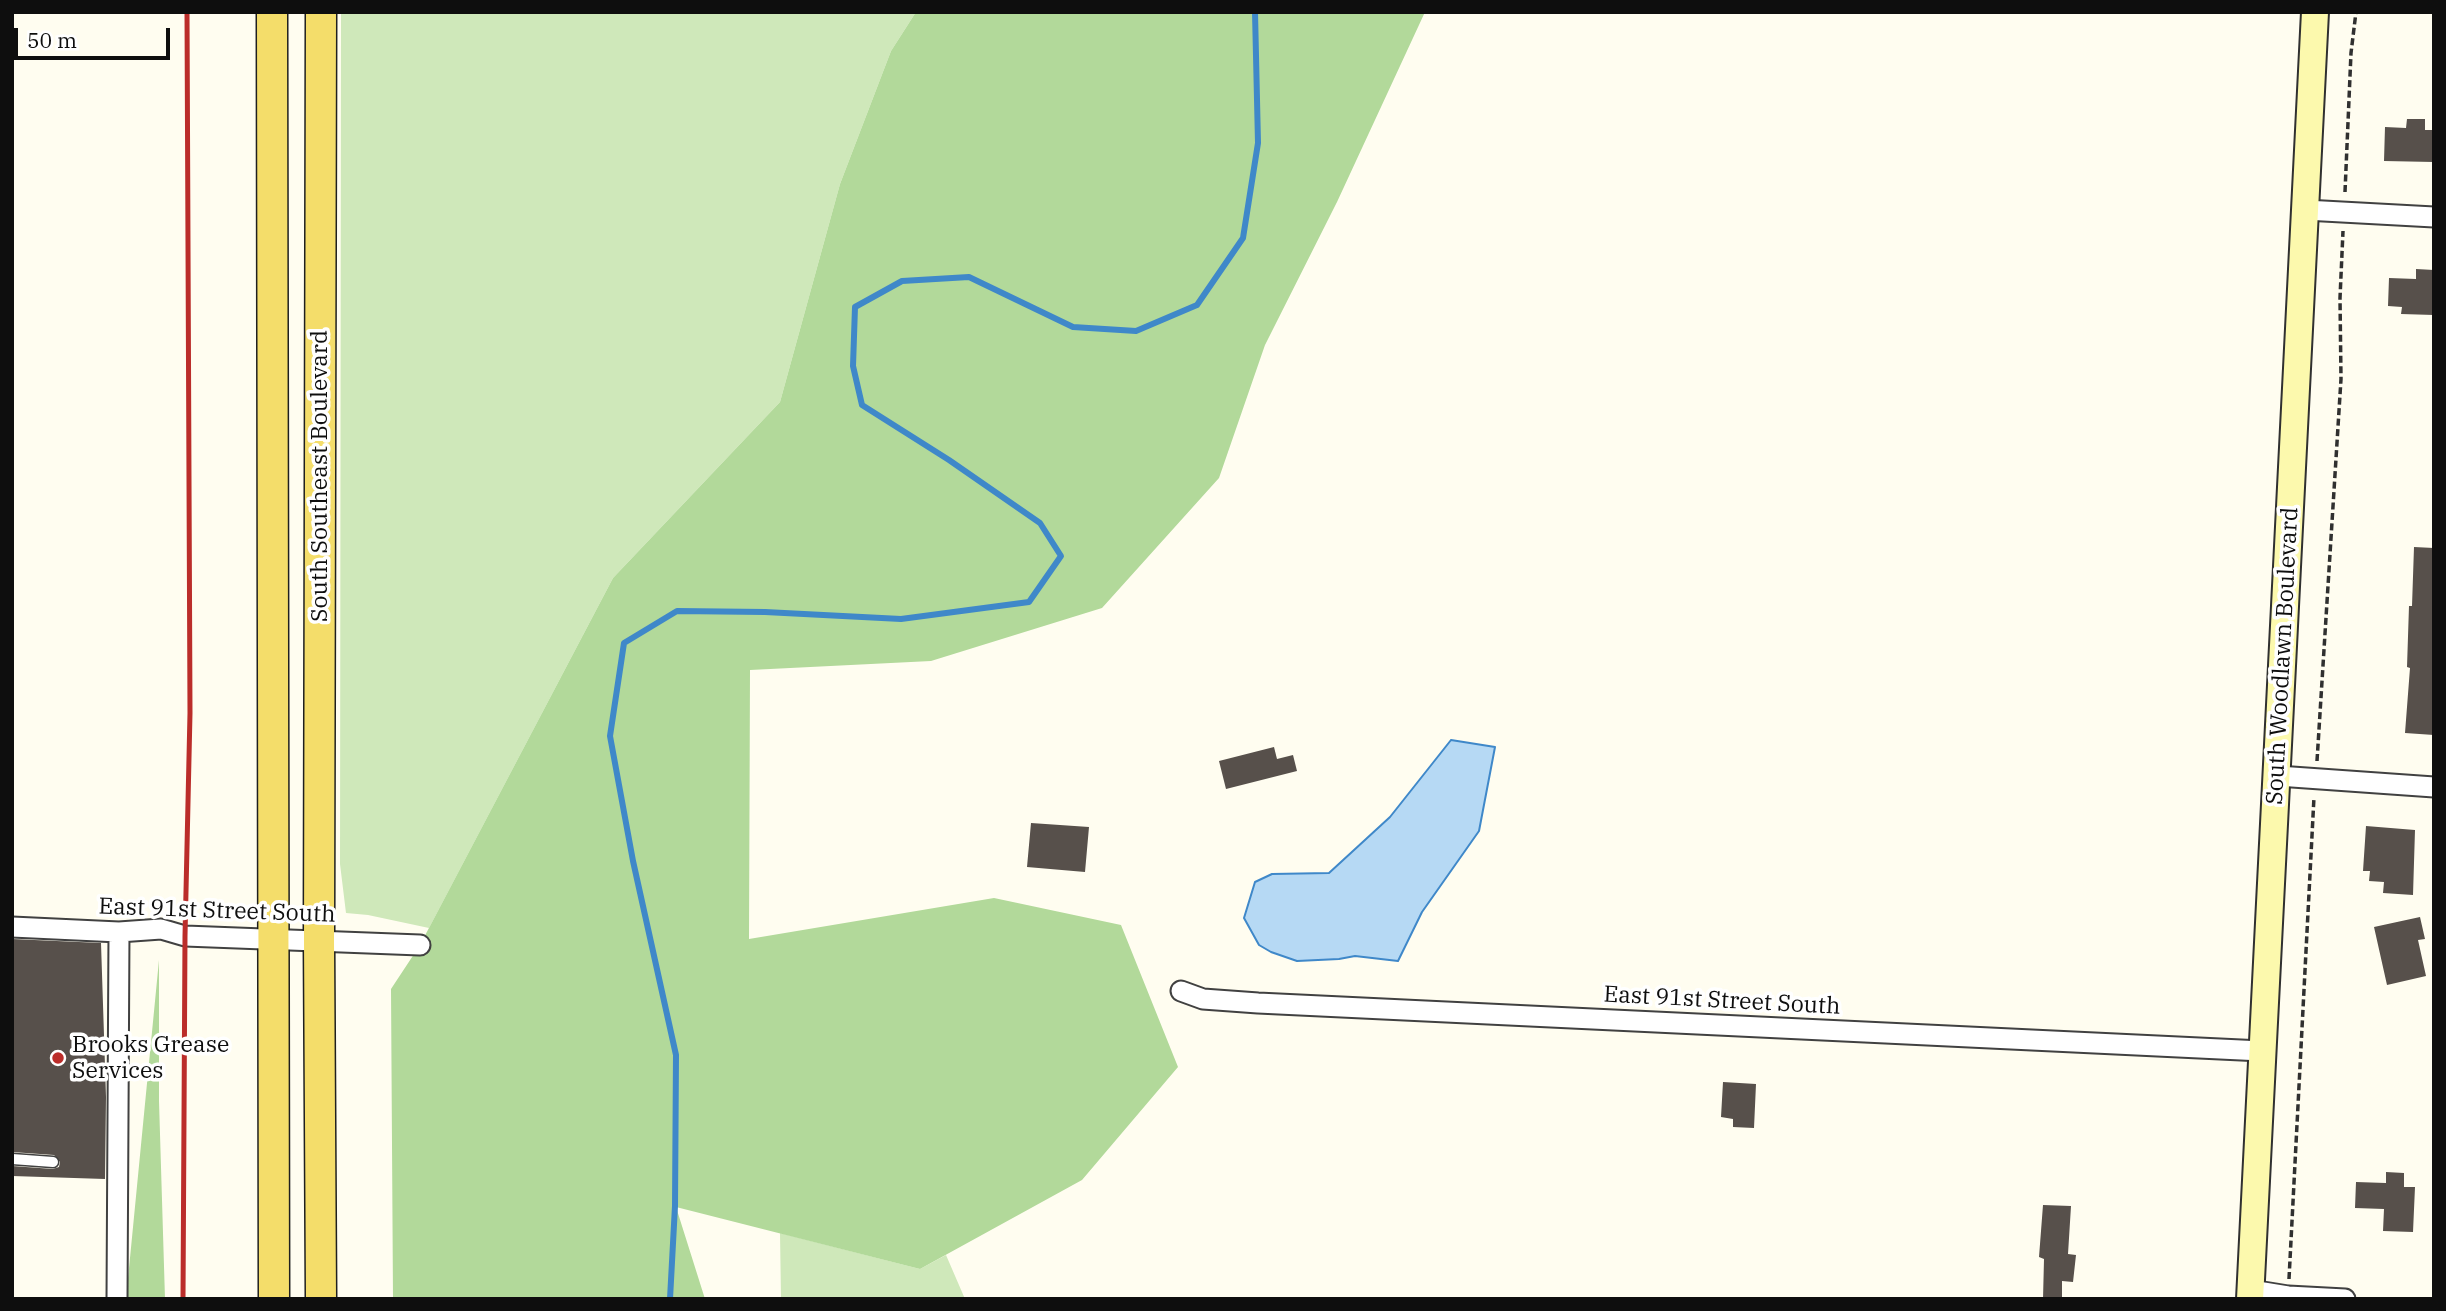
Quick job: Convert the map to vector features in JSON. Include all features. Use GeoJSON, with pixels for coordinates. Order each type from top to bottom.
{"type":"FeatureCollection","features":[{"type":"Feature","properties":{"kind":"main road"},"geometry":{"type":"LineString","coordinates":[[272,12],[274,1299]]}},
{"type":"Feature","properties":{"kind":"main road","name":"South Southeast Boulevard"},"geometry":{"type":"LineString","coordinates":[[321,12],[321,1299]]}},
{"type":"Feature","properties":{"kind":"street","name":"South Woodlawn Boulevard"},"geometry":{"type":"LineString","coordinates":[[2251,1294],[2315,12]]}},
{"type":"Feature","properties":{"kind":"street"},"geometry":{"type":"LineString","coordinates":[[2305,209],[2434,217]]}},
{"type":"Feature","properties":{"kind":"street"},"geometry":{"type":"LineString","coordinates":[[2277,776],[2434,787]]}},
{"type":"Feature","properties":{"kind":"street","name":"East 91st Street South"},"geometry":{"type":"LineString","coordinates":[[15,931],[119,932],[161,929],[184,936],[420,945]]}},
{"type":"Feature","properties":{"kind":"street"},"geometry":{"type":"LineString","coordinates":[[117,1299],[119,932]]}},
{"type":"Feature","properties":{"kind":"street","name":"East 91st Street South"},"geometry":{"type":"LineString","coordinates":[[1181,991],[1203,999],[1258,1003],[2262,1051]]}},
{"type":"Feature","properties":{"kind":"street"},"geometry":{"type":"LineString","coordinates":[[2251,1294],[2345,1299]]}},
{"type":"Feature","properties":{"kind":"lane"},"geometry":{"type":"LineString","coordinates":[[12,1159],[53,1162]]}},
{"type":"Feature","properties":{"kind":"path"},"geometry":{"type":"LineString","coordinates":[[2288,1296],[2315,779],[2341,379],[2340,298],[2351,53],[2356,12]]}},
{"type":"Feature","properties":{"kind":"green space"},"geometry":{"type":"Polygon","coordinates":[[[341,12],[916,12],[891,51],[840,184],[780,402],[613,578],[429,928],[346,913],[340,864],[341,12]]]}},
{"type":"Feature","properties":{"kind":"green space"},"geometry":{"type":"Polygon","coordinates":[[[916,12],[1425,12],[1337,202],[1265,345],[1219,478],[1102,608],[931,661],[750,670],[749,939],[994,898],[1121,925],[1178,1067],[1082,1180],[920,1269],[676,1207],[705,1299],[393,1299],[391,989],[420,945],[613,578],[780,402],[840,184],[891,51],[916,12]]]}},
{"type":"Feature","properties":{"kind":"green space"},"geometry":{"type":"Polygon","coordinates":[[[159,960],[159,1101],[165,1299],[126,1299],[159,960]]]}},
{"type":"Feature","properties":{"kind":"green space"},"geometry":{"type":"Polygon","coordinates":[[[780,1233],[920,1269],[946,1255],[965,1299],[781,1299],[780,1233]]]}},
{"type":"Feature","properties":{"kind":"water"},"geometry":{"type":"Polygon","coordinates":[[[1451,740],[1495,747],[1479,831],[1422,912],[1398,961],[1355,956],[1297,961],[1259,945],[1244,918],[1255,882],[1272,874],[1329,873],[1390,817],[1451,740]]]}},
{"type":"Feature","properties":{"kind":"building"},"geometry":{"type":"Polygon","coordinates":[[[2407,119],[2425,119],[2425,130],[2434,130],[2434,162],[2384,161],[2385,127],[2406,128],[2407,119]]]}},
{"type":"Feature","properties":{"kind":"building"},"geometry":{"type":"Polygon","coordinates":[[[2416,269],[2434,270],[2434,315],[2401,314],[2402,307],[2388,306],[2389,278],[2416,279],[2416,269]]]}},
{"type":"Feature","properties":{"kind":"building"},"geometry":{"type":"Polygon","coordinates":[[[2414,547],[2434,548],[2434,735],[2405,733],[2410,668],[2407,667],[2409,606],[2412,606],[2414,547]]]}},
{"type":"Feature","properties":{"kind":"building"},"geometry":{"type":"Polygon","coordinates":[[[1274,747],[1277,759],[1293,755],[1297,771],[1226,789],[1219,761],[1274,747]]]}},
{"type":"Feature","properties":{"kind":"building"},"geometry":{"type":"Polygon","coordinates":[[[1031,823],[1089,827],[1085,872],[1027,867],[1031,823]]]}},
{"type":"Feature","properties":{"kind":"building"},"geometry":{"type":"Polygon","coordinates":[[[2366,826],[2415,830],[2413,895],[2383,893],[2384,882],[2369,881],[2370,871],[2363,871],[2366,826]]]}},
{"type":"Feature","properties":{"kind":"building"},"geometry":{"type":"Polygon","coordinates":[[[2420,917],[2425,939],[2418,940],[2426,976],[2387,985],[2374,927],[2420,917]]]}},
{"type":"Feature","properties":{"kind":"building","name":"Brooks Grease Services"},"geometry":{"type":"Polygon","coordinates":[[[12,939],[101,943],[106,1097],[105,1179],[12,1176],[12,1166],[53,1169],[59,1167],[60,1162],[54,1155],[12,1152],[12,939]]]}},
{"type":"Feature","properties":{"kind":"building"},"geometry":{"type":"Polygon","coordinates":[[[1723,1082],[1756,1084],[1754,1128],[1733,1127],[1733,1119],[1721,1117],[1723,1082]]]}},
{"type":"Feature","properties":{"kind":"building"},"geometry":{"type":"Polygon","coordinates":[[[2386,1172],[2404,1173],[2404,1187],[2415,1187],[2413,1232],[2383,1231],[2384,1209],[2355,1208],[2356,1182],[2386,1183],[2386,1172]]]}},
{"type":"Feature","properties":{"kind":"building"},"geometry":{"type":"Polygon","coordinates":[[[2043,1205],[2071,1206],[2068,1254],[2076,1255],[2073,1282],[2062,1281],[2062,1299],[2043,1299],[2044,1259],[2039,1257],[2043,1205]]]}},
{"type":"Feature","properties":{"kind":"waterway"},"geometry":{"type":"LineString","coordinates":[[670,1299],[675,1206],[676,1055],[633,861],[610,736],[624,643],[677,611],[765,612],[901,619],[1029,602],[1061,556],[1040,523],[949,460],[862,405],[853,366],[855,307],[902,281],[969,277],[1073,327],[1136,331],[1197,305],[1243,238],[1258,143],[1255,12]]}},
{"type":"Feature","properties":{"kind":"railway"},"geometry":{"type":"LineString","coordinates":[[183,1299],[185,936],[190,713],[187,12]]}},
{"type":"Feature","properties":{"kind":"place","name":"Brooks Grease Services"},"geometry":{"type":"Point","coordinates":[58,1058]}}]}
